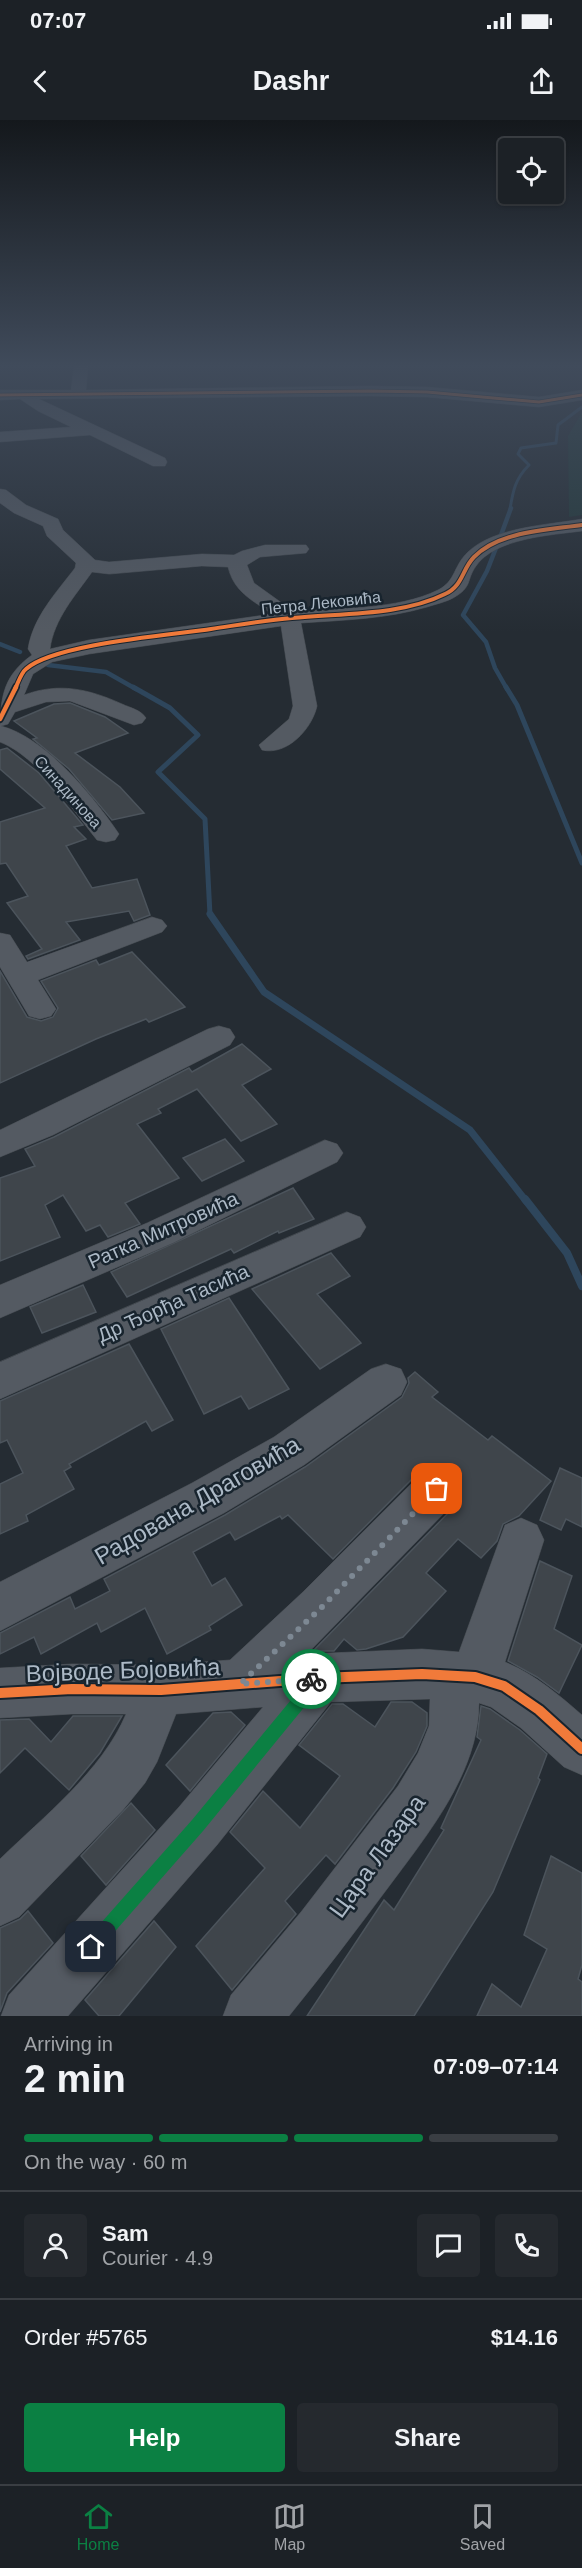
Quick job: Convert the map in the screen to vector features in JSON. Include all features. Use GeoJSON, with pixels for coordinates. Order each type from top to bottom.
{"type":"FeatureCollection","features":[{"type":"Feature","properties":{"kind":"street"},"geometry":{"type":"LineString","coordinates":[[146,454],[159,462]]}},
{"type":"Feature","properties":{"kind":"street"},"geometry":{"type":"LineString","coordinates":[[0,494],[20,509],[51,523],[54,532],[84,559],[86,565]]}},
{"type":"Feature","properties":{"kind":"street","name":"Петра Лековића"},"geometry":{"type":"LineString","coordinates":[[3,712],[24,670],[45,657],[70,650],[289,618],[381,611],[417,603],[444,595],[455,588],[461,582],[466,565],[478,553],[497,542],[524,534],[582,525]]}},
{"type":"Feature","properties":{"kind":"street"},"geometry":{"type":"LineString","coordinates":[[86,565],[109,568],[202,560],[239,561],[249,554],[299,549]]}},
{"type":"Feature","properties":{"kind":"street","name":"Петра Лековића"},"geometry":{"type":"LineString","coordinates":[[239,561],[239,576],[247,588],[289,618],[294,629],[304,716],[292,730],[272,745]]}},
{"type":"Feature","properties":{"kind":"street"},"geometry":{"type":"LineString","coordinates":[[45,657],[39,648],[44,627],[86,565]]}},
{"type":"Feature","properties":{"kind":"street"},"geometry":{"type":"LineString","coordinates":[[3,712],[45,695],[69,694],[88,698],[134,718]]}},
{"type":"Feature","properties":{"kind":"street","name":"Синадинова"},"geometry":{"type":"LineString","coordinates":[[0,733],[20,742],[50,767],[106,834]]}},
{"type":"Feature","properties":{"kind":"street"},"geometry":{"type":"LineString","coordinates":[[20,976],[152,926]]}},
{"type":"Feature","properties":{"kind":"street"},"geometry":{"type":"LineString","coordinates":[[0,942],[40,1009]]}},
{"type":"Feature","properties":{"kind":"street"},"geometry":{"type":"LineString","coordinates":[[0,1144],[41,1126],[219,1036]]}},
{"type":"Feature","properties":{"kind":"street","name":"Ратка Митровића"},"geometry":{"type":"LineString","coordinates":[[0,1302],[160,1233],[325,1154]]}},
{"type":"Feature","properties":{"kind":"street","name":"Др Ђорђа Тасића"},"geometry":{"type":"LineString","coordinates":[[0,1381],[347,1227]]}},
{"type":"Feature","properties":{"kind":"street","name":"Радована Драговића"},"geometry":{"type":"LineString","coordinates":[[0,1607],[187,1509],[279,1457],[387,1382]]}},
{"type":"Feature","properties":{"kind":"street","name":"Војводе Бојовића"},"geometry":{"type":"LineString","coordinates":[[240,1684],[321,1608],[437,1489]]}},
{"type":"Feature","properties":{"kind":"street"},"geometry":{"type":"LineString","coordinates":[[465,1676],[521,1539]]}},
{"type":"Feature","properties":{"kind":"street","name":"Војводе Бојовића"},"geometry":{"type":"LineString","coordinates":[[0,1693],[72,1689],[161,1690],[319,1678],[422,1674],[465,1676],[504,1686],[539,1710],[582,1749]]}},
{"type":"Feature","properties":{"kind":"street","name":"Цара Лазара"},"geometry":{"type":"LineString","coordinates":[[252,2016],[321,1932],[417,1805],[437,1770],[454,1726],[465,1676]]}},
{"type":"Feature","properties":{"kind":"street"},"geometry":{"type":"LineString","coordinates":[[30,2016],[198,1826],[319,1678]]}},
{"type":"Feature","properties":{"kind":"street"},"geometry":{"type":"LineString","coordinates":[[0,1898],[105,1792],[127,1765],[146,1728],[161,1690]]}},
{"type":"Feature","properties":{"kind":"green space"},"geometry":{"type":"Polygon","coordinates":[[[568,454],[582,454],[582,515],[569,517],[568,454]]]}},
{"type":"Feature","properties":{"kind":"building"},"geometry":{"type":"Polygon","coordinates":[[[70,703],[105,717],[128,733],[75,753],[120,787],[144,813],[112,820],[69,769],[33,739],[37,738],[14,721],[54,704],[70,703]]]}},
{"type":"Feature","properties":{"kind":"building"},"geometry":{"type":"Polygon","coordinates":[[[7,748],[39,773],[83,825],[74,827],[86,839],[66,846],[92,888],[137,879],[150,915],[134,921],[129,911],[66,922],[80,940],[28,959],[26,956],[42,949],[7,903],[28,896],[6,863],[0,864],[0,822],[45,808],[0,769],[0,750],[7,748]]]}},
{"type":"Feature","properties":{"kind":"building"},"geometry":{"type":"Polygon","coordinates":[[[132,952],[185,1007],[149,1022],[146,1019],[96,1039],[0,1083],[0,971],[27,1017],[41,1021],[53,1017],[58,1008],[41,981],[96,960],[99,965],[132,952]]]}},
{"type":"Feature","properties":{"kind":"building"},"geometry":{"type":"Polygon","coordinates":[[[242,1044],[271,1069],[242,1085],[277,1124],[241,1141],[197,1089],[158,1109],[161,1113],[137,1124],[179,1178],[125,1203],[140,1224],[108,1237],[100,1225],[86,1231],[63,1195],[45,1205],[60,1237],[0,1261],[0,1178],[35,1166],[25,1149],[54,1137],[189,1068],[192,1072],[242,1044]]]}},
{"type":"Feature","properties":{"kind":"building"},"geometry":{"type":"Polygon","coordinates":[[[225,1139],[244,1161],[202,1181],[183,1158],[225,1139]]]}},
{"type":"Feature","properties":{"kind":"building"},"geometry":{"type":"Polygon","coordinates":[[[293,1188],[314,1219],[279,1233],[278,1231],[234,1253],[231,1249],[127,1297],[111,1272],[293,1188]]]}},
{"type":"Feature","properties":{"kind":"building"},"geometry":{"type":"Polygon","coordinates":[[[331,1253],[350,1276],[317,1294],[361,1343],[320,1369],[252,1289],[331,1253]]]}},
{"type":"Feature","properties":{"kind":"building"},"geometry":{"type":"Polygon","coordinates":[[[83,1285],[96,1312],[42,1333],[30,1307],[83,1285]]]}},
{"type":"Feature","properties":{"kind":"building"},"geometry":{"type":"Polygon","coordinates":[[[229,1298],[289,1389],[249,1409],[241,1396],[204,1414],[161,1329],[229,1298]]]}},
{"type":"Feature","properties":{"kind":"building"},"geometry":{"type":"Polygon","coordinates":[[[129,1344],[173,1420],[152,1431],[146,1421],[69,1464],[71,1467],[64,1471],[74,1489],[26,1515],[28,1521],[0,1534],[0,1484],[23,1473],[7,1440],[0,1443],[0,1401],[129,1344]]]}},
{"type":"Feature","properties":{"kind":"building"},"geometry":{"type":"Polygon","coordinates":[[[415,1372],[438,1392],[432,1397],[488,1440],[492,1436],[551,1481],[519,1516],[503,1524],[497,1541],[481,1558],[458,1539],[426,1573],[446,1591],[403,1637],[357,1650],[344,1639],[334,1651],[313,1651],[455,1506],[461,1490],[455,1473],[438,1466],[419,1472],[333,1559],[288,1515],[282,1519],[280,1516],[235,1540],[230,1532],[193,1552],[212,1586],[225,1578],[242,1605],[209,1626],[211,1630],[167,1654],[145,1608],[101,1632],[97,1623],[41,1654],[34,1637],[0,1654],[0,1633],[70,1597],[75,1609],[110,1591],[104,1579],[225,1515],[305,1467],[402,1397],[409,1383],[408,1378],[415,1372]]]}},
{"type":"Feature","properties":{"kind":"building"},"geometry":{"type":"Polygon","coordinates":[[[560,1468],[582,1478],[582,1527],[566,1519],[561,1530],[540,1520],[560,1468]]]}},
{"type":"Feature","properties":{"kind":"building"},"geometry":{"type":"Polygon","coordinates":[[[540,1561],[572,1576],[554,1629],[582,1645],[559,1693],[537,1677],[508,1661],[540,1561]]]}},
{"type":"Feature","properties":{"kind":"building"},"geometry":{"type":"Polygon","coordinates":[[[391,1702],[412,1702],[427,1713],[427,1726],[416,1752],[393,1788],[335,1864],[326,1855],[285,1901],[296,1914],[232,1990],[196,1946],[265,1868],[230,1832],[263,1791],[300,1828],[340,1776],[299,1745],[332,1704],[343,1704],[375,1727],[391,1702]]]}},
{"type":"Feature","properties":{"kind":"building"},"geometry":{"type":"Polygon","coordinates":[[[481,1706],[490,1709],[520,1730],[547,1754],[538,1778],[540,1780],[493,1892],[414,2016],[307,2016],[384,1900],[394,1910],[444,1830],[441,1828],[481,1740],[477,1737],[481,1706]]]}},
{"type":"Feature","properties":{"kind":"building"},"geometry":{"type":"Polygon","coordinates":[[[231,1712],[245,1725],[190,1791],[166,1765],[213,1713],[231,1712]]]}},
{"type":"Feature","properties":{"kind":"building"},"geometry":{"type":"Polygon","coordinates":[[[73,1716],[122,1716],[100,1753],[69,1790],[25,1748],[0,1773],[0,1720],[29,1719],[51,1742],[73,1716]]]}},
{"type":"Feature","properties":{"kind":"building"},"geometry":{"type":"Polygon","coordinates":[[[131,1803],[155,1830],[106,1885],[81,1856],[131,1803]]]}},
{"type":"Feature","properties":{"kind":"building"},"geometry":{"type":"Polygon","coordinates":[[[551,1856],[582,1873],[582,1965],[578,1979],[582,1982],[582,2016],[477,2016],[492,1984],[521,2007],[547,1949],[524,1935],[551,1856]]]}},
{"type":"Feature","properties":{"kind":"building"},"geometry":{"type":"Polygon","coordinates":[[[28,1911],[53,1943],[7,1993],[0,2012],[0,1928],[20,1919],[28,1911]]]}},
{"type":"Feature","properties":{"kind":"building"},"geometry":{"type":"Polygon","coordinates":[[[154,1921],[176,1947],[119,2016],[99,2016],[85,2000],[154,1921]]]}},
{"type":"Feature","properties":{"kind":"waterway"},"geometry":{"type":"LineString","coordinates":[[510,509],[515,486],[529,465],[518,454]]}},
{"type":"Feature","properties":{"kind":"waterway"},"geometry":{"type":"LineString","coordinates":[[501,535],[511,508]]}},
{"type":"Feature","properties":{"kind":"waterway"},"geometry":{"type":"LineString","coordinates":[[496,548],[487,571],[463,615],[486,642],[495,668],[507,689]]}},
{"type":"Feature","properties":{"kind":"waterway"},"geometry":{"type":"LineString","coordinates":[[0,644],[20,652]]}},
{"type":"Feature","properties":{"kind":"waterway"},"geometry":{"type":"LineString","coordinates":[[48,665],[106,672],[136,689]]}},
{"type":"Feature","properties":{"kind":"waterway"},"geometry":{"type":"LineString","coordinates":[[133,687],[170,708],[198,735],[158,772],[205,819],[210,915]]}},
{"type":"Feature","properties":{"kind":"waterway"},"geometry":{"type":"LineString","coordinates":[[506,687],[517,705],[582,863]]}},
{"type":"Feature","properties":{"kind":"waterway"},"geometry":{"type":"LineString","coordinates":[[210,914],[264,992],[470,1130],[526,1201]]}},
{"type":"Feature","properties":{"kind":"waterway"},"geometry":{"type":"LineString","coordinates":[[525,1199],[567,1253],[582,1286]]}},
{"type":"Feature","properties":{"kind":"cycle path"},"geometry":{"type":"LineString","coordinates":[[0,719],[24,670],[45,657],[89,647],[289,618],[397,609],[444,595],[455,588],[461,582],[466,565],[478,553],[497,542],[524,534],[582,525]]}},
{"type":"Feature","properties":{"kind":"cycle path"},"geometry":{"type":"LineString","coordinates":[[0,1693],[72,1689],[161,1690],[319,1678],[422,1674],[475,1677],[504,1686],[539,1710],[582,1749]]}},
{"type":"Feature","properties":{"kind":"way so far"},"geometry":{"type":"LineString","coordinates":[[311,1679],[240,1684],[321,1608],[437,1489]]}},
{"type":"Feature","properties":{"kind":"route"},"geometry":{"type":"LineString","coordinates":[[91,1947],[198,1826],[319,1678],[311,1679]]}}]}
